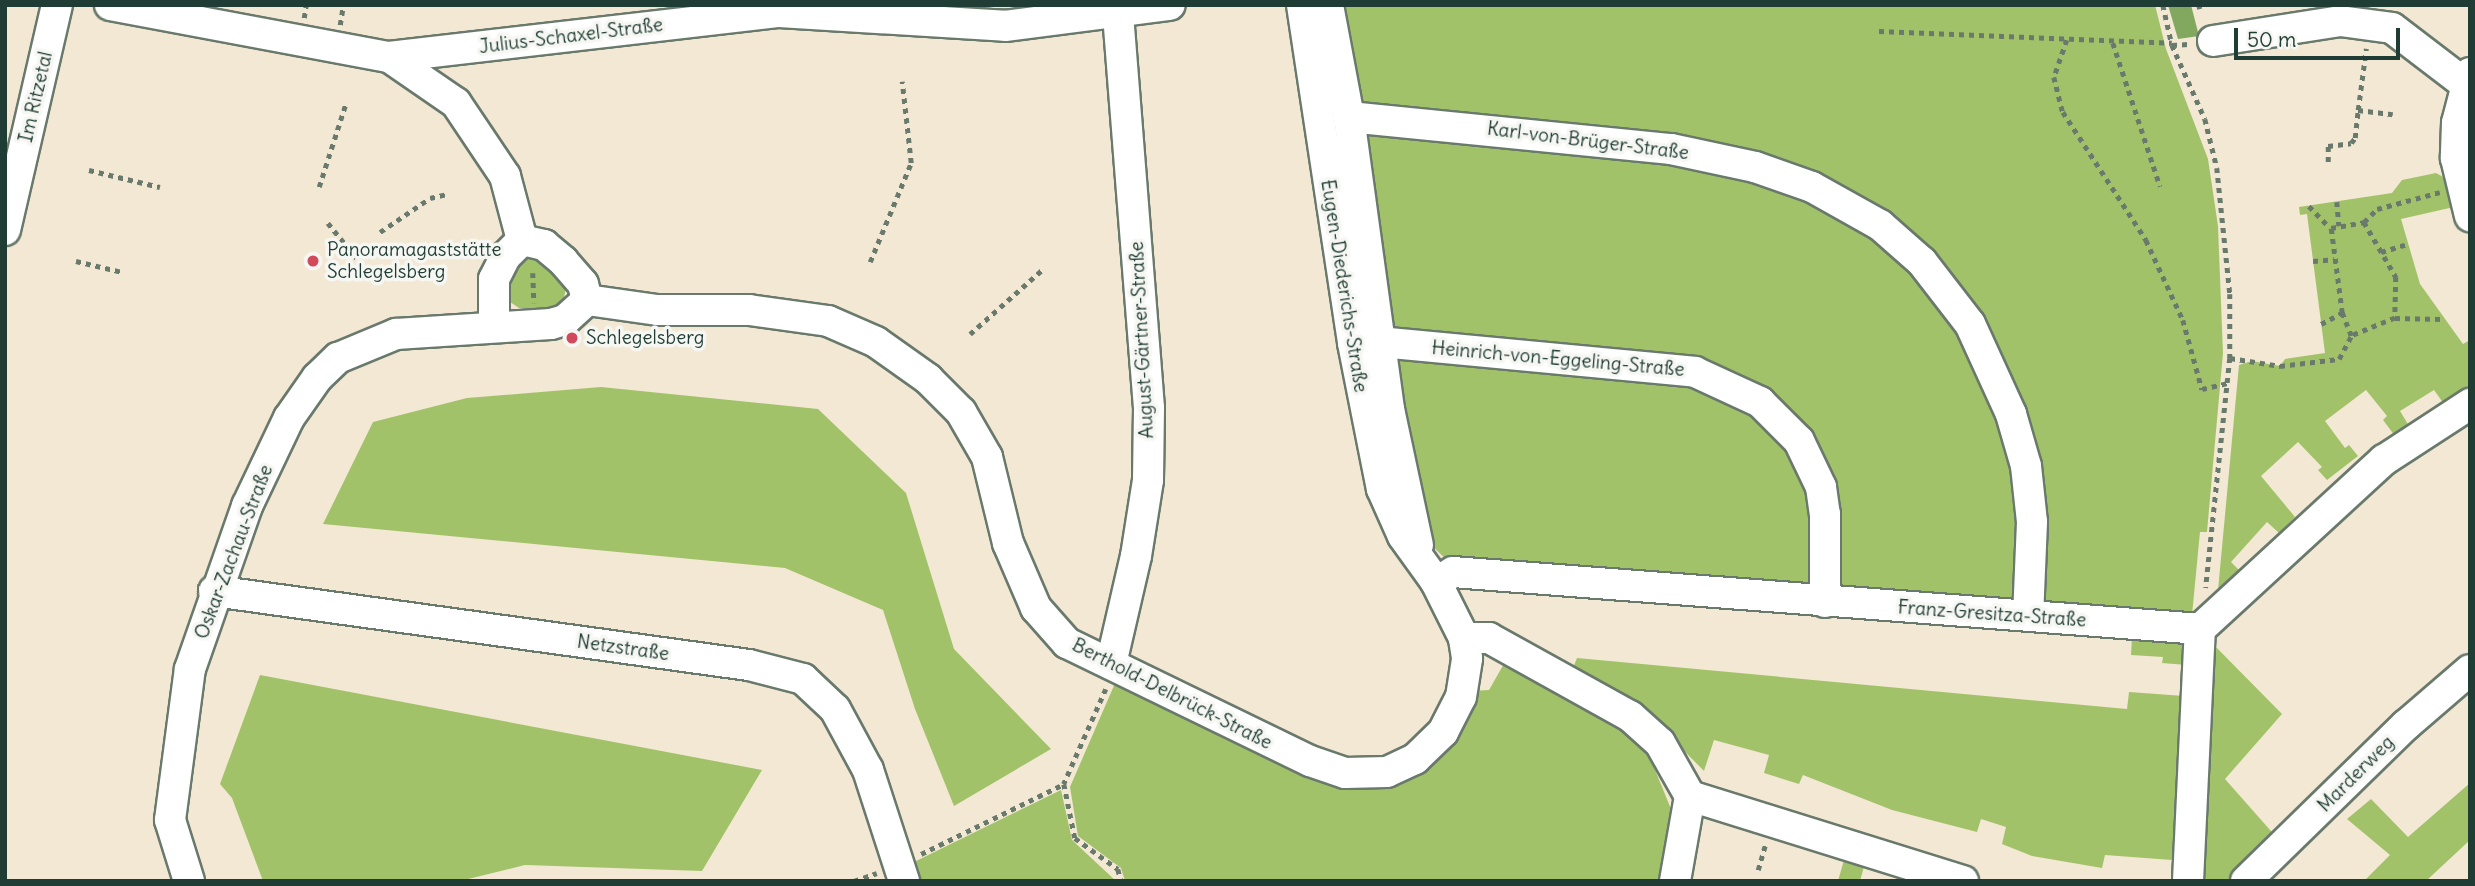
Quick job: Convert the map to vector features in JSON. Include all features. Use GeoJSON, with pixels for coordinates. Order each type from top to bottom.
{"type":"FeatureCollection","features":[{"type":"Feature","properties":{"kind":"street","name":"Im Ritzetal"},"geometry":{"type":"LineString","coordinates":[[5,230],[57,5]]}},
{"type":"Feature","properties":{"kind":"street"},"geometry":{"type":"LineString","coordinates":[[110,5],[389,57],[456,103],[505,176],[522,240]]}},
{"type":"Feature","properties":{"kind":"street","name":"Julius-Schaxel-Straße"},"geometry":{"type":"LineString","coordinates":[[389,57],[779,12],[1005,26],[1080,11],[1118,13],[1170,5]]}},
{"type":"Feature","properties":{"kind":"street","name":"Eugen-Diederichs-Straße"},"geometry":{"type":"LineString","coordinates":[[1302,5],[1368,435],[1382,489],[1403,536],[1436,582],[1464,638]]}},
{"type":"Feature","properties":{"kind":"street","name":"Eugen-Diederichs-Straße"},"geometry":{"type":"LineString","coordinates":[[1328,5],[1349,117],[1380,342],[1418,556]]}},
{"type":"Feature","properties":{"kind":"street","name":"August-Gärtner-Straße"},"geometry":{"type":"LineString","coordinates":[[1108,676],[1136,556],[1148,480],[1149,408],[1118,13]]}},
{"type":"Feature","properties":{"kind":"street"},"geometry":{"type":"LineString","coordinates":[[2213,41],[2340,21],[2392,28],[2467,78],[2456,135],[2461,187],[2470,216]]}},
{"type":"Feature","properties":{"kind":"street","name":"Karl-von-Brüger-Straße"},"geometry":{"type":"LineString","coordinates":[[1349,117],[1671,149],[1755,167],[1812,187],[1880,225],[1922,262],[1970,324],[2011,414],[2026,466],[2032,522],[2028,616]]}},
{"type":"Feature","properties":{"kind":"street"},"geometry":{"type":"LineString","coordinates":[[522,240],[544,245],[563,261],[583,284],[587,300],[565,320],[551,324],[494,326],[494,279],[505,257],[522,240]]}},
{"type":"Feature","properties":{"kind":"street","name":"Berthold-Delbrück-Straße"},"geometry":{"type":"LineString","coordinates":[[587,300],[657,310],[749,310],[815,320],[876,342],[928,379],[961,412],[986,457],[1008,543],[1035,608],[1067,643],[1108,676],[1310,761],[1345,773],[1387,772],[1415,759],[1443,732],[1461,697],[1467,658],[1464,638]]}},
{"type":"Feature","properties":{"kind":"street","name":"Oskar-Zachau-Straße"},"geometry":{"type":"LineString","coordinates":[[189,881],[170,820],[174,766],[190,669],[214,591],[289,418],[317,378],[338,358],[396,334],[494,326]]}},
{"type":"Feature","properties":{"kind":"street","name":"Heinrich-von-Eggeling-Straße"},"geometry":{"type":"LineString","coordinates":[[1380,342],[1695,372],[1760,402],[1799,441],[1821,487],[1825,514],[1825,602]]}},
{"type":"Feature","properties":{"kind":"street"},"geometry":{"type":"LineString","coordinates":[[2188,881],[2200,629],[2384,460],[2470,404]]}},
{"type":"Feature","properties":{"kind":"street","name":"Franz-Gresitza-Straße"},"geometry":{"type":"LineString","coordinates":[[1436,582],[1453,572],[2200,629]]}},
{"type":"Feature","properties":{"kind":"street","name":"Netzstraße"},"geometry":{"type":"LineString","coordinates":[[214,591],[749,665],[803,679],[835,709],[868,770],[911,868]]}},
{"type":"Feature","properties":{"kind":"street"},"geometry":{"type":"LineString","coordinates":[[1464,638],[1489,638],[1630,716],[1660,743],[1690,796],[1675,881]]}},
{"type":"Feature","properties":{"kind":"street","name":"Marderweg"},"geometry":{"type":"LineString","coordinates":[[2246,881],[2406,725],[2470,670]]}},
{"type":"Feature","properties":{"kind":"street"},"geometry":{"type":"LineString","coordinates":[[1690,796],[1963,881]]}},
{"type":"Feature","properties":{"kind":"path"},"geometry":{"type":"LineString","coordinates":[[2163,5],[2172,43],[2205,119],[2217,168],[2230,294],[2230,358],[2200,629]]}},
{"type":"Feature","properties":{"kind":"path"},"geometry":{"type":"LineString","coordinates":[[1879,31],[2113,43],[2172,43]]}},
{"type":"Feature","properties":{"kind":"path"},"geometry":{"type":"LineString","coordinates":[[2067,40],[2054,76],[2063,112],[2147,240],[2183,320],[2202,389],[2227,383]]}},
{"type":"Feature","properties":{"kind":"path"},"geometry":{"type":"LineString","coordinates":[[2113,43],[2160,186]]}},
{"type":"Feature","properties":{"kind":"path"},"geometry":{"type":"LineString","coordinates":[[2328,162],[2328,146],[2351,143],[2355,138],[2366,48]]}},
{"type":"Feature","properties":{"kind":"path"},"geometry":{"type":"LineString","coordinates":[[870,262],[911,163],[902,81]]}},
{"type":"Feature","properties":{"kind":"path"},"geometry":{"type":"LineString","coordinates":[[319,187],[346,103]]}},
{"type":"Feature","properties":{"kind":"path"},"geometry":{"type":"LineString","coordinates":[[2358,110],[2393,114]]}},
{"type":"Feature","properties":{"kind":"path"},"geometry":{"type":"LineString","coordinates":[[89,170],[160,187]]}},
{"type":"Feature","properties":{"kind":"path"},"geometry":{"type":"LineString","coordinates":[[2330,228],[2364,222],[2377,209],[2461,187]]}},
{"type":"Feature","properties":{"kind":"path"},"geometry":{"type":"LineString","coordinates":[[380,232],[430,198],[447,194]]}},
{"type":"Feature","properties":{"kind":"path"},"geometry":{"type":"LineString","coordinates":[[2337,202],[2339,226]]}},
{"type":"Feature","properties":{"kind":"path"},"geometry":{"type":"LineString","coordinates":[[2309,206],[2330,228],[2343,313],[2351,336]]}},
{"type":"Feature","properties":{"kind":"path"},"geometry":{"type":"LineString","coordinates":[[2364,222],[2396,277],[2395,318]]}},
{"type":"Feature","properties":{"kind":"path"},"geometry":{"type":"LineString","coordinates":[[328,223],[372,277]]}},
{"type":"Feature","properties":{"kind":"path"},"geometry":{"type":"LineString","coordinates":[[2381,252],[2408,243]]}},
{"type":"Feature","properties":{"kind":"path"},"geometry":{"type":"LineString","coordinates":[[2313,261],[2334,259]]}},
{"type":"Feature","properties":{"kind":"path"},"geometry":{"type":"LineString","coordinates":[[76,261],[122,272]]}},
{"type":"Feature","properties":{"kind":"path"},"geometry":{"type":"LineString","coordinates":[[970,334],[1044,268]]}},
{"type":"Feature","properties":{"kind":"path"},"geometry":{"type":"LineString","coordinates":[[2321,324],[2343,313]]}},
{"type":"Feature","properties":{"kind":"path"},"geometry":{"type":"LineString","coordinates":[[2230,358],[2280,366],[2339,359],[2351,336],[2395,318],[2442,319]]}},
{"type":"Feature","properties":{"kind":"path"},"geometry":{"type":"LineString","coordinates":[[1108,676],[1064,784],[1075,838],[1118,869],[1121,881]]}},
{"type":"Feature","properties":{"kind":"path"},"geometry":{"type":"LineString","coordinates":[[911,868],[1064,784]]}},
{"type":"Feature","properties":{"kind":"green space"},"geometry":{"type":"Polygon","coordinates":[[[1337,5],[2155,5],[2166,49],[2208,159],[2218,226],[2223,353],[2207,532],[2200,532],[2192,615],[2050,612],[2040,600],[1995,355],[1829,186],[1366,113],[1354,101],[1337,5]]]}},
{"type":"Feature","properties":{"kind":"green space"},"geometry":{"type":"Polygon","coordinates":[[[2168,5],[2191,5],[2199,36],[2178,39],[2168,5]]]}},
{"type":"Feature","properties":{"kind":"green space"},"geometry":{"type":"Polygon","coordinates":[[[1370,131],[1716,169],[1810,200],[1890,247],[1946,307],[1984,376],[2019,490],[2018,603],[1846,594],[1837,584],[1826,471],[1727,373],[1400,332],[1387,321],[1361,141],[1370,131]]]}},
{"type":"Feature","properties":{"kind":"green space"},"geometry":{"type":"Polygon","coordinates":[[[2436,173],[2447,179],[2454,207],[2401,219],[2420,284],[2463,344],[2470,340],[2470,389],[2444,404],[2434,390],[2400,411],[2409,426],[2395,436],[2383,420],[2387,416],[2366,390],[2325,421],[2345,448],[2349,445],[2358,456],[2327,480],[2318,470],[2322,467],[2298,442],[2261,476],[2295,517],[2279,533],[2267,522],[2231,562],[2241,572],[2218,590],[2239,365],[2252,361],[2280,366],[2285,359],[2325,353],[2307,214],[2300,215],[2299,207],[2392,193],[2402,180],[2436,173]]]}},
{"type":"Feature","properties":{"kind":"green space"},"geometry":{"type":"Polygon","coordinates":[[[540,254],[566,288],[563,302],[556,308],[519,308],[510,302],[507,288],[520,259],[540,254]]]}},
{"type":"Feature","properties":{"kind":"green space"},"geometry":{"type":"Polygon","coordinates":[[[1400,350],[1659,372],[1746,403],[1806,468],[1817,581],[1806,592],[1448,561],[1430,544],[1391,360],[1400,350]]]}},
{"type":"Feature","properties":{"kind":"green space"},"geometry":{"type":"Polygon","coordinates":[[[601,387],[818,409],[906,493],[954,649],[1051,749],[954,806],[915,709],[883,610],[785,568],[323,524],[373,422],[467,398],[601,387]]]}},
{"type":"Feature","properties":{"kind":"green space"},"geometry":{"type":"Polygon","coordinates":[[[2132,637],[2178,640],[2187,645],[2186,665],[2162,663],[2163,657],[2131,655],[2132,637]]]}},
{"type":"Feature","properties":{"kind":"green space"},"geometry":{"type":"Polygon","coordinates":[[[2210,641],[2282,714],[2225,779],[2278,839],[2236,881],[2194,881],[2210,641]]]}},
{"type":"Feature","properties":{"kind":"green space"},"geometry":{"type":"Polygon","coordinates":[[[1577,658],[2127,709],[2129,692],[2184,696],[2186,672],[2181,881],[2171,881],[2172,860],[2105,855],[2102,868],[2032,856],[2002,844],[2006,827],[1981,819],[1977,832],[1892,810],[1803,775],[1799,784],[1764,773],[1769,755],[1714,740],[1704,771],[1635,701],[1573,668],[1577,658]]]}},
{"type":"Feature","properties":{"kind":"green space"},"geometry":{"type":"Polygon","coordinates":[[[1505,662],[1621,726],[1651,760],[1671,809],[1661,881],[1125,881],[1121,868],[1078,836],[1070,787],[1116,681],[1383,780],[1471,691],[1489,690],[1505,662]]]}},
{"type":"Feature","properties":{"kind":"green space"},"geometry":{"type":"Polygon","coordinates":[[[260,675],[762,770],[702,871],[525,865],[460,881],[263,881],[232,798],[220,784],[260,675]]]}},
{"type":"Feature","properties":{"kind":"green space"},"geometry":{"type":"Polygon","coordinates":[[[2470,783],[2470,840],[2426,881],[2364,881],[2390,855],[2347,819],[2371,799],[2408,837],[2470,783]]]}},
{"type":"Feature","properties":{"kind":"green space"},"geometry":{"type":"Polygon","coordinates":[[[1061,790],[1072,840],[1116,881],[913,881],[908,865],[1061,790]]]}},
{"type":"Feature","properties":{"kind":"green space"},"geometry":{"type":"Polygon","coordinates":[[[1848,846],[1868,852],[1860,881],[1838,881],[1848,846]]]}},
{"type":"Feature","properties":{"kind":"place","name":"Panoramagaststätte Schlegelsberg"},"geometry":{"type":"Point","coordinates":[313,261]}},
{"type":"Feature","properties":{"kind":"place","name":"Schlegelsberg"},"geometry":{"type":"Point","coordinates":[572,338]}}]}
